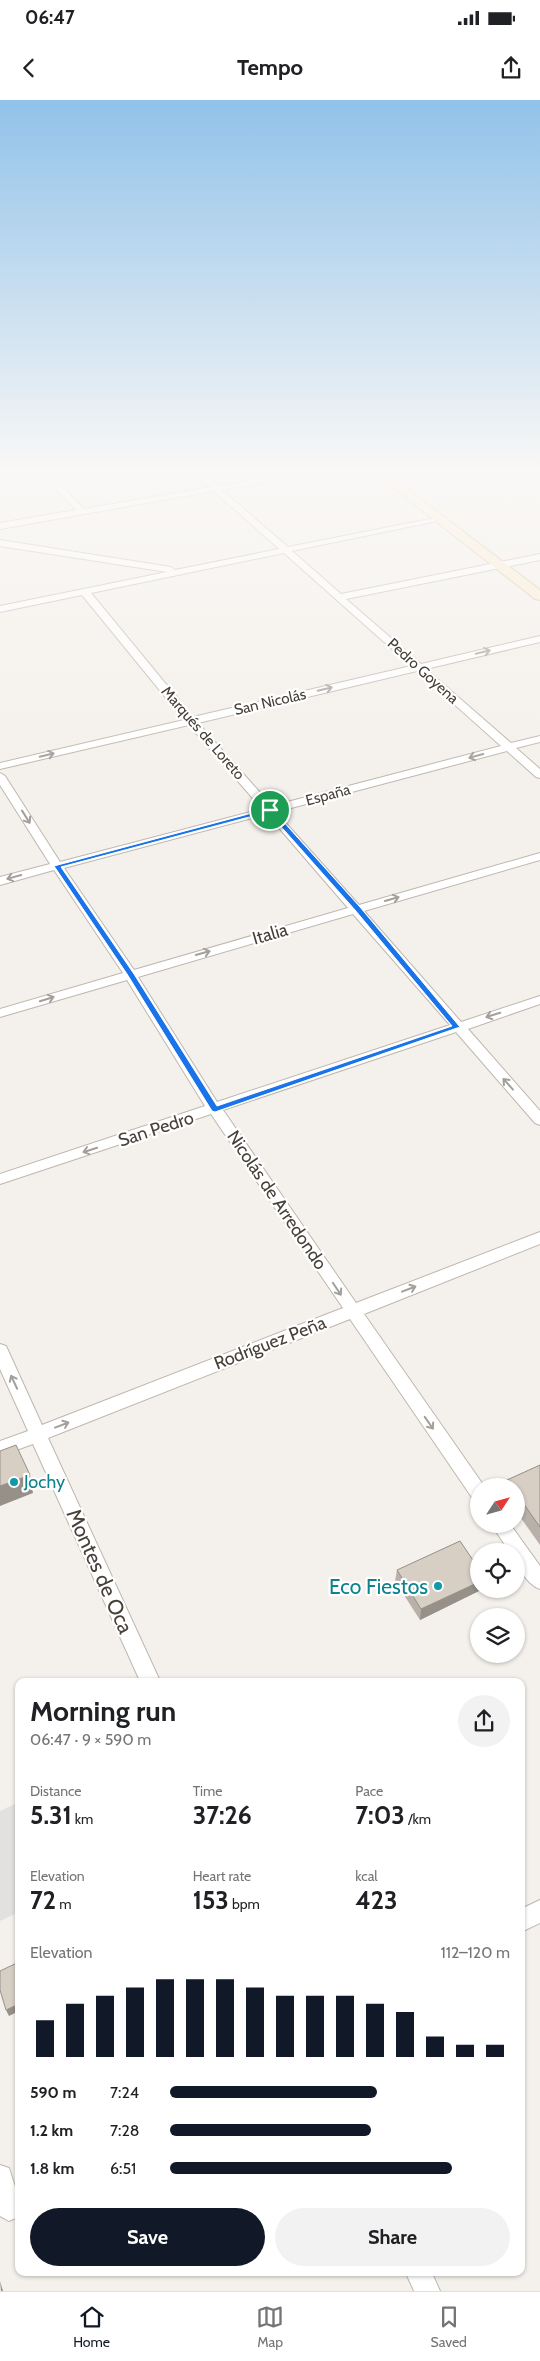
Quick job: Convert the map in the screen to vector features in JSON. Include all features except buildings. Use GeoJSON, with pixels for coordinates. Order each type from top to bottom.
{"type":"FeatureCollection","features":[{"type":"Feature","properties":{"kind":"main road"},"geometry":{"type":"LineString","coordinates":[[506,570],[540,596]]}},
{"type":"Feature","properties":{"kind":"street"},"geometry":{"type":"LineString","coordinates":[[0,609],[179,570]]}},
{"type":"Feature","properties":{"kind":"street","name":"Pedro Goyena"},"geometry":{"type":"LineString","coordinates":[[309,570],[540,775]]}},
{"type":"Feature","properties":{"kind":"street"},"geometry":{"type":"LineString","coordinates":[[340,597],[473,570]]}},
{"type":"Feature","properties":{"kind":"street","name":"Marqués de Loreto"},"geometry":{"type":"LineString","coordinates":[[85,592],[191,721],[358,909],[456,1027],[540,1120]]}},
{"type":"Feature","properties":{"kind":"street","name":"San Nicolás"},"geometry":{"type":"LineString","coordinates":[[0,766],[540,639]]}},
{"type":"Feature","properties":{"kind":"street","name":"España"},"geometry":{"type":"LineString","coordinates":[[0,881],[540,739]]}},
{"type":"Feature","properties":{"kind":"street","name":"Nicolás de Arredondo"},"geometry":{"type":"LineString","coordinates":[[0,776],[57,866],[130,974],[215,1110],[470,1481]]}},
{"type":"Feature","properties":{"kind":"street","name":"Italia"},"geometry":{"type":"LineString","coordinates":[[0,1013],[540,856]]}},
{"type":"Feature","properties":{"kind":"street","name":"San Pedro"},"geometry":{"type":"LineString","coordinates":[[0,1180],[215,1110],[540,1000]]}},
{"type":"Feature","properties":{"kind":"street","name":"Rodríguez Peña"},"geometry":{"type":"LineString","coordinates":[[0,1449],[540,1238]]}},
{"type":"Feature","properties":{"kind":"street","name":"Montes de Oca"},"geometry":{"type":"LineString","coordinates":[[0,1351],[149,1678]]}},
{"type":"Feature","properties":{"kind":"street"},"geometry":{"type":"LineString","coordinates":[[506,1533],[540,1581]]}},
{"type":"Feature","properties":{"kind":"street"},"geometry":{"type":"LineString","coordinates":[[525,1919],[540,1911]]}},
{"type":"Feature","properties":{"kind":"street"},"geometry":{"type":"LineString","coordinates":[[0,2177],[9,2208]]}},
{"type":"Feature","properties":{"kind":"street"},"geometry":{"type":"LineString","coordinates":[[420,2276],[427,2291]]}},
{"type":"Feature","properties":{"kind":"shaded area"},"geometry":{"type":"Polygon","coordinates":[[[15,1804],[15,1914],[0,1921],[0,1811],[15,1804]]]}},
{"type":"Feature","properties":{"kind":"place","name":"Jochy"},"geometry":{"type":"Point","coordinates":[14,1482]}},
{"type":"Feature","properties":{"kind":"place","name":"Eco Fiestos"},"geometry":{"type":"Point","coordinates":[438,1586]}},
{"type":"Feature","properties":{"kind":"route"},"geometry":{"type":"LineString","coordinates":[[270,810],[358,909],[456,1027],[215,1110],[130,974],[57,866],[270,810]]}}]}
